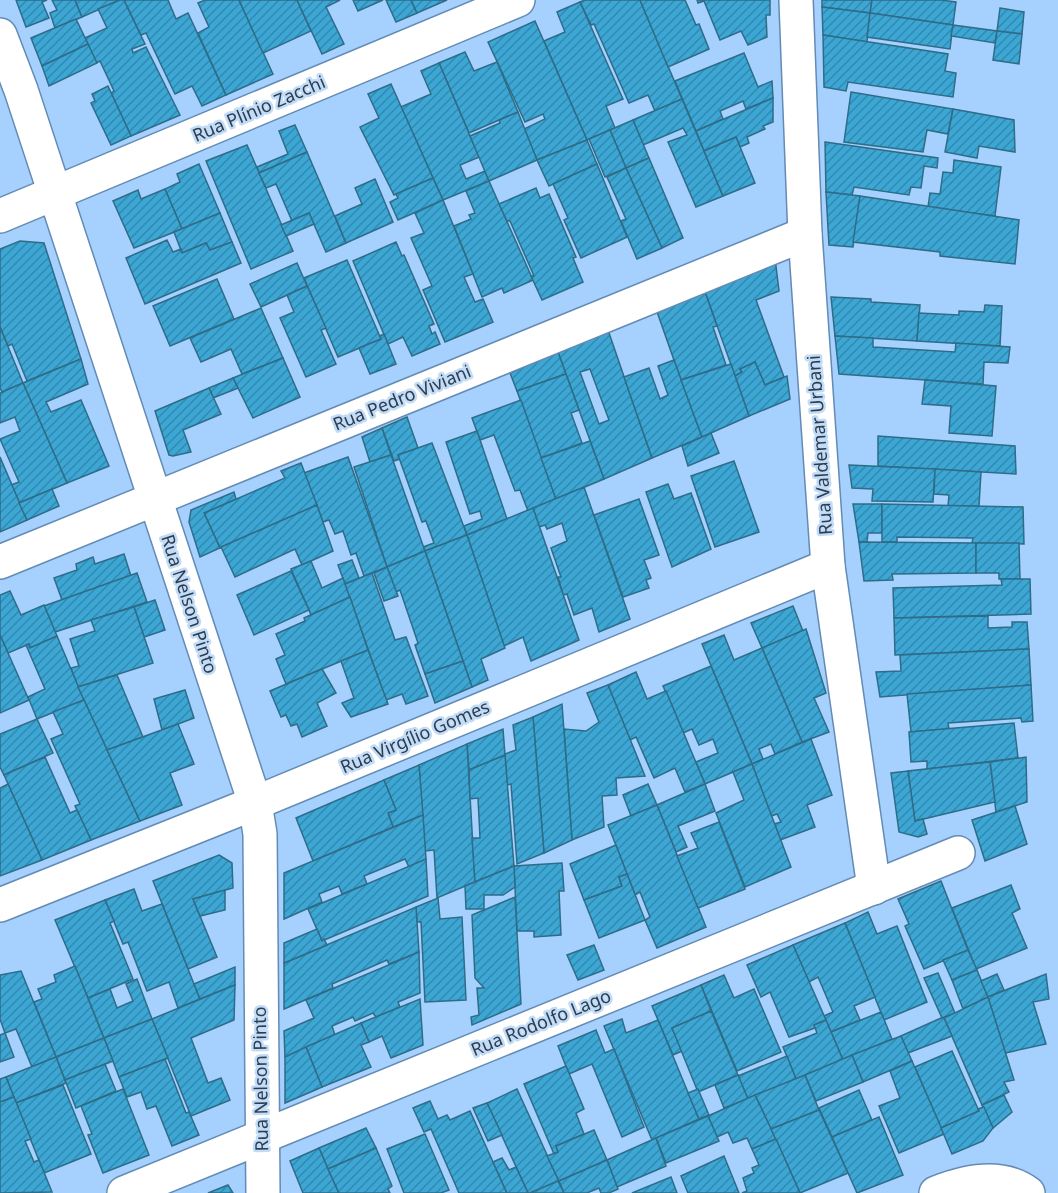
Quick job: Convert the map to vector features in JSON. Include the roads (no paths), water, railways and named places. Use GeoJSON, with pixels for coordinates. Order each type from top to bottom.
{"type":"FeatureCollection","features":[{"type":"Feature","properties":{"kind":"street","name":"Rua Plínio Zacchi"},"geometry":{"type":"LineString","coordinates":[[0,216],[518,0]]}},
{"type":"Feature","properties":{"kind":"street","name":"Rua Valdemar Urbani"},"geometry":{"type":"LineString","coordinates":[[796,0],[806,234],[828,566],[874,888]]}},
{"type":"Feature","properties":{"kind":"street","name":"Rua Nelson Pinto"},"geometry":{"type":"LineString","coordinates":[[0,34],[21,90],[255,804],[260,834],[263,1193]]}},
{"type":"Feature","properties":{"kind":"street","name":"Rua Pedro Viviani"},"geometry":{"type":"LineString","coordinates":[[0,562],[806,234]]}},
{"type":"Feature","properties":{"kind":"street","name":"Rua Virgílio Gomes"},"geometry":{"type":"LineString","coordinates":[[0,905],[255,804],[828,566]]}},
{"type":"Feature","properties":{"kind":"street","name":"Rua Rodolfo Lago"},"geometry":{"type":"LineString","coordinates":[[124,1193],[958,853]]}},
{"type":"Feature","properties":{"kind":"street"},"geometry":{"type":"LineString","coordinates":[[936,1193],[975,1181],[999,1180],[1028,1192]]}}]}
